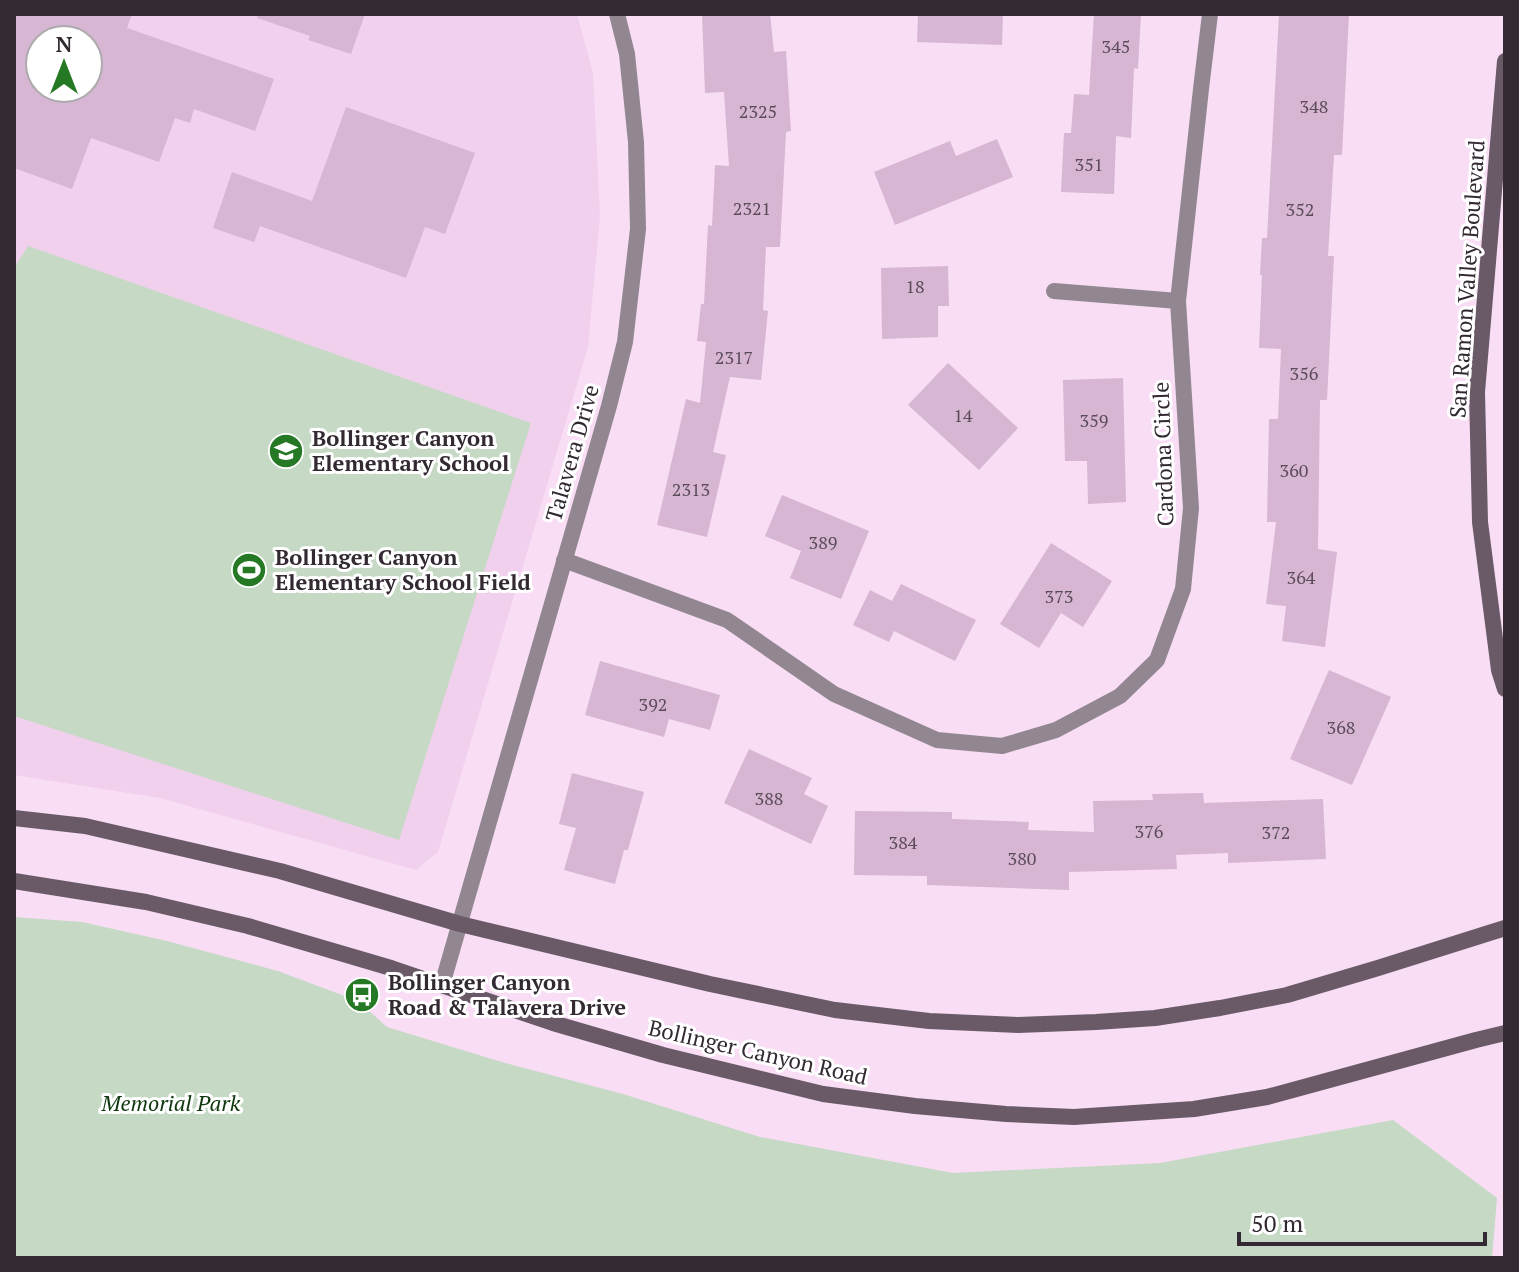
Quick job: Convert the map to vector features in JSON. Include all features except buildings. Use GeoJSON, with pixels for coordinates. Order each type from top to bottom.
{"type":"FeatureCollection","features":[{"type":"Feature","properties":{"kind":"main road","name":"San Ramon Valley Boulevard"},"geometry":{"type":"LineString","coordinates":[[1505,61],[1477,392],[1480,522],[1499,670],[1505,689]]}},
{"type":"Feature","properties":{"kind":"main road"},"geometry":{"type":"LineString","coordinates":[[14,818],[85,826],[280,871],[460,924],[710,984],[835,1010],[929,1021],[1018,1025],[1155,1018],[1220,1008],[1287,995],[1505,928]]}},
{"type":"Feature","properties":{"kind":"main road","name":"Bollinger Canyon Road"},"geometry":{"type":"LineString","coordinates":[[14,881],[146,902],[248,926],[663,1055],[823,1094],[915,1106],[1074,1117],[1194,1109],[1267,1097],[1505,1033]]}},
{"type":"Feature","properties":{"kind":"street","name":"Talavera Drive"},"geometry":{"type":"LineString","coordinates":[[442,985],[625,342],[638,229],[636,142],[627,54],[617,14]]}},
{"type":"Feature","properties":{"kind":"street","name":"Cardona Circle"},"geometry":{"type":"LineString","coordinates":[[564,560],[727,620],[834,694],[937,740],[1002,746],[1056,730],[1120,696],[1157,660],[1183,589],[1191,508],[1178,301],[1210,14]]}},
{"type":"Feature","properties":{"kind":"street"},"geometry":{"type":"LineString","coordinates":[[1054,291],[1178,301]]}},
{"type":"Feature","properties":{"kind":"shaded area","name":"Bollinger Canyon Elementary School"},"geometry":{"type":"Polygon","coordinates":[[[14,14],[577,14],[593,73],[600,216],[588,347],[438,852],[416,870],[160,798],[14,775],[14,14]]]}},
{"type":"Feature","properties":{"kind":"green space","name":"Bollinger Canyon Elementary School Field"},"geometry":{"type":"Polygon","coordinates":[[[28,246],[531,423],[399,840],[14,716],[14,268],[28,246]]]}},
{"type":"Feature","properties":{"kind":"green space","name":"Memorial Park"},"geometry":{"type":"Polygon","coordinates":[[[14,917],[82,922],[278,971],[358,1001],[387,1027],[505,1063],[623,1094],[760,1137],[953,1173],[1160,1163],[1393,1120],[1497,1198],[1492,1258],[14,1258],[14,917]]]}},
{"type":"Feature","properties":{"kind":"place","name":"Bollinger Canyon Elementary School"},"geometry":{"type":"Point","coordinates":[286,451]}},
{"type":"Feature","properties":{"kind":"place","name":"Bollinger Canyon Elementary School Field"},"geometry":{"type":"Point","coordinates":[249,570]}},
{"type":"Feature","properties":{"kind":"place","name":"Bollinger Canyon Road & Talavera Drive"},"geometry":{"type":"Point","coordinates":[362,995]}}]}
